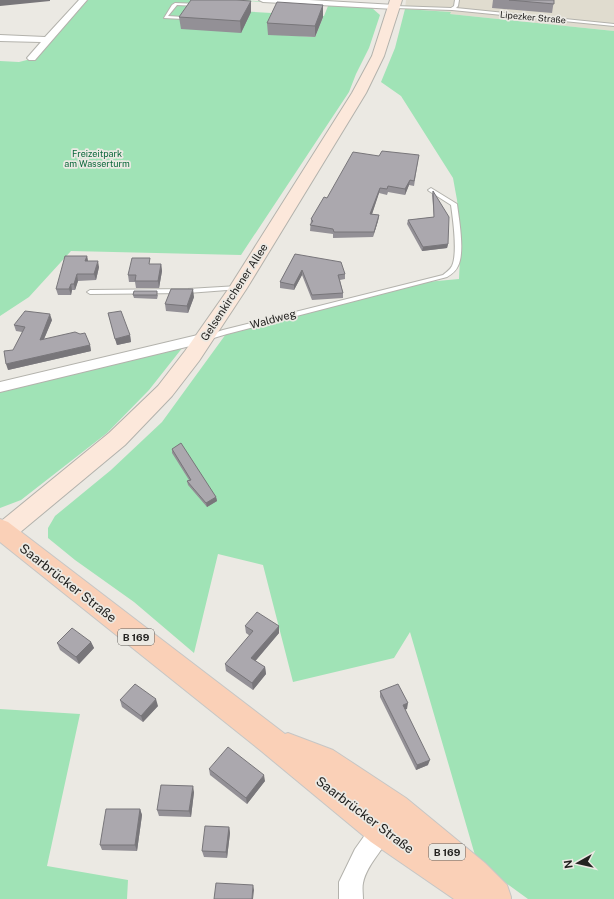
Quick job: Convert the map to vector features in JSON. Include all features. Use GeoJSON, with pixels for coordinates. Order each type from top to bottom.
{"type":"FeatureCollection","features":[{"type":"Feature","properties":{"kind":"main road","name":"Gelsenkirchener Allee"},"geometry":{"type":"LineString","coordinates":[[2,531],[117,439],[165,391],[206,338],[359,93],[378,56],[395,4]]}},
{"type":"Feature","properties":{"kind":"main road","name":"Saarbrücker Straße"},"geometry":{"type":"LineString","coordinates":[[2,531],[270,740],[388,820],[474,874],[497,899]]}},
{"type":"Feature","properties":{"kind":"main road","name":"Saarbrücker Straße"},"geometry":{"type":"LineString","coordinates":[[388,820],[484,899]]}},
{"type":"Feature","properties":{"kind":"street"},"geometry":{"type":"LineString","coordinates":[[32,58],[83,0]]}},
{"type":"Feature","properties":{"kind":"street"},"geometry":{"type":"LineString","coordinates":[[262,0],[395,4]]}},
{"type":"Feature","properties":{"kind":"street"},"geometry":{"type":"LineString","coordinates":[[0,38],[47,40]]}},
{"type":"Feature","properties":{"kind":"street","name":"Waldweg"},"geometry":{"type":"LineString","coordinates":[[0,387],[206,338]]}},
{"type":"Feature","properties":{"kind":"street"},"geometry":{"type":"LineString","coordinates":[[351,899],[351,882],[364,857],[388,820]]}},
{"type":"Feature","properties":{"kind":"lane"},"geometry":{"type":"LineString","coordinates":[[452,9],[456,6],[457,0]]}},
{"type":"Feature","properties":{"kind":"lane"},"geometry":{"type":"LineString","coordinates":[[183,18],[165,17],[176,4],[206,5]]}},
{"type":"Feature","properties":{"kind":"lane","name":"Lipezker Straße"},"geometry":{"type":"LineString","coordinates":[[395,4],[614,25]]}},
{"type":"Feature","properties":{"kind":"lane","name":"Waldweg"},"geometry":{"type":"LineString","coordinates":[[206,338],[445,276],[456,265],[458,233],[454,204],[431,190]]}},
{"type":"Feature","properties":{"kind":"lane"},"geometry":{"type":"LineString","coordinates":[[90,292],[188,291],[238,288]]}},
{"type":"Feature","properties":{"kind":"shaded area"},"geometry":{"type":"Polygon","coordinates":[[[406,0],[614,0],[614,31],[450,14],[450,12],[405,9],[406,0]]]}},
{"type":"Feature","properties":{"kind":"green space","name":"Freizeitpark am Wasserturm"},"geometry":{"type":"Polygon","coordinates":[[[88,0],[227,0],[222,10],[324,16],[328,6],[232,0],[238,0],[372,8],[380,15],[369,48],[349,92],[241,255],[71,251],[29,297],[0,316],[0,61],[19,62],[35,60],[88,0]],[[323,17],[268,34],[315,37],[323,17]]]}},
{"type":"Feature","properties":{"kind":"green space"},"geometry":{"type":"Polygon","coordinates":[[[405,9],[451,12],[450,14],[614,31],[614,899],[528,899],[477,862],[410,632],[394,658],[293,682],[263,565],[218,554],[194,653],[134,602],[75,560],[48,538],[48,528],[55,516],[111,470],[162,422],[226,334],[426,282],[459,279],[461,235],[453,178],[401,96],[381,82],[395,48],[405,9]]]}},
{"type":"Feature","properties":{"kind":"green space"},"geometry":{"type":"Polygon","coordinates":[[[183,347],[149,390],[107,433],[21,500],[0,508],[0,390],[183,347]]]}},
{"type":"Feature","properties":{"kind":"green space"},"geometry":{"type":"Polygon","coordinates":[[[0,709],[80,714],[47,866],[128,880],[127,899],[0,899],[0,709]]]}},
{"type":"Feature","properties":{"kind":"building"},"geometry":{"type":"Polygon","coordinates":[[[191,0],[251,1],[240,21],[179,17],[191,0]]]}},
{"type":"Feature","properties":{"kind":"building"},"geometry":{"type":"Polygon","coordinates":[[[509,0],[554,0],[554,4],[509,0]]]}},
{"type":"Feature","properties":{"kind":"building"},"geometry":{"type":"Polygon","coordinates":[[[277,2],[323,5],[315,26],[267,23],[277,2]]]}},
{"type":"Feature","properties":{"kind":"building"},"geometry":{"type":"Polygon","coordinates":[[[382,151],[419,155],[414,181],[410,180],[405,189],[388,186],[387,189],[380,188],[370,214],[379,215],[374,232],[334,232],[333,229],[310,225],[313,221],[311,219],[324,197],[327,198],[353,152],[379,156],[382,151]]]}},
{"type":"Feature","properties":{"kind":"building"},"geometry":{"type":"Polygon","coordinates":[[[433,191],[449,217],[448,244],[423,247],[408,220],[434,217],[433,191]]]}},
{"type":"Feature","properties":{"kind":"building"},"geometry":{"type":"Polygon","coordinates":[[[295,254],[341,262],[345,274],[338,275],[343,293],[312,295],[302,270],[294,285],[280,282],[295,254]]]}},
{"type":"Feature","properties":{"kind":"building"},"geometry":{"type":"Polygon","coordinates":[[[65,256],[87,256],[85,261],[98,261],[94,274],[77,274],[74,284],[71,284],[69,289],[56,289],[65,256]]]}},
{"type":"Feature","properties":{"kind":"building"},"geometry":{"type":"Polygon","coordinates":[[[132,258],[150,258],[149,264],[161,264],[158,281],[135,281],[136,275],[128,275],[132,258]]]}},
{"type":"Feature","properties":{"kind":"building"},"geometry":{"type":"Polygon","coordinates":[[[171,289],[193,289],[187,306],[165,304],[171,289]]]}},
{"type":"Feature","properties":{"kind":"building"},"geometry":{"type":"Polygon","coordinates":[[[134,291],[157,291],[157,295],[133,295],[134,291]]]}},
{"type":"Feature","properties":{"kind":"building"},"geometry":{"type":"Polygon","coordinates":[[[25,311],[50,314],[40,340],[75,332],[80,334],[85,333],[90,345],[6,364],[4,351],[13,350],[25,327],[14,325],[25,311]]]}},
{"type":"Feature","properties":{"kind":"building"},"geometry":{"type":"Polygon","coordinates":[[[121,311],[130,335],[115,339],[108,313],[121,311]]]}},
{"type":"Feature","properties":{"kind":"building"},"geometry":{"type":"Polygon","coordinates":[[[181,443],[216,497],[206,503],[187,481],[191,480],[172,449],[181,443]]]}},
{"type":"Feature","properties":{"kind":"building"},"geometry":{"type":"Polygon","coordinates":[[[257,612],[279,626],[251,658],[265,667],[252,683],[225,664],[253,631],[245,626],[257,612]]]}},
{"type":"Feature","properties":{"kind":"building"},"geometry":{"type":"Polygon","coordinates":[[[72,628],[91,642],[76,657],[57,643],[72,628]]]}},
{"type":"Feature","properties":{"kind":"building"},"geometry":{"type":"Polygon","coordinates":[[[135,684],[156,699],[141,716],[120,700],[135,684]]]}},
{"type":"Feature","properties":{"kind":"building"},"geometry":{"type":"Polygon","coordinates":[[[398,684],[408,703],[403,705],[430,760],[417,765],[380,691],[398,684]]]}},
{"type":"Feature","properties":{"kind":"building"},"geometry":{"type":"Polygon","coordinates":[[[228,747],[264,775],[246,798],[209,769],[228,747]]]}},
{"type":"Feature","properties":{"kind":"building"},"geometry":{"type":"Polygon","coordinates":[[[161,785],[193,786],[189,811],[157,810],[161,785]]]}},
{"type":"Feature","properties":{"kind":"building"},"geometry":{"type":"Polygon","coordinates":[[[106,809],[140,809],[135,845],[100,845],[106,809]]]}},
{"type":"Feature","properties":{"kind":"building"},"geometry":{"type":"Polygon","coordinates":[[[205,826],[229,827],[226,852],[202,851],[205,826]]]}},
{"type":"Feature","properties":{"kind":"building"},"geometry":{"type":"Polygon","coordinates":[[[216,883],[253,885],[252,899],[214,899],[216,883]]]}}]}
